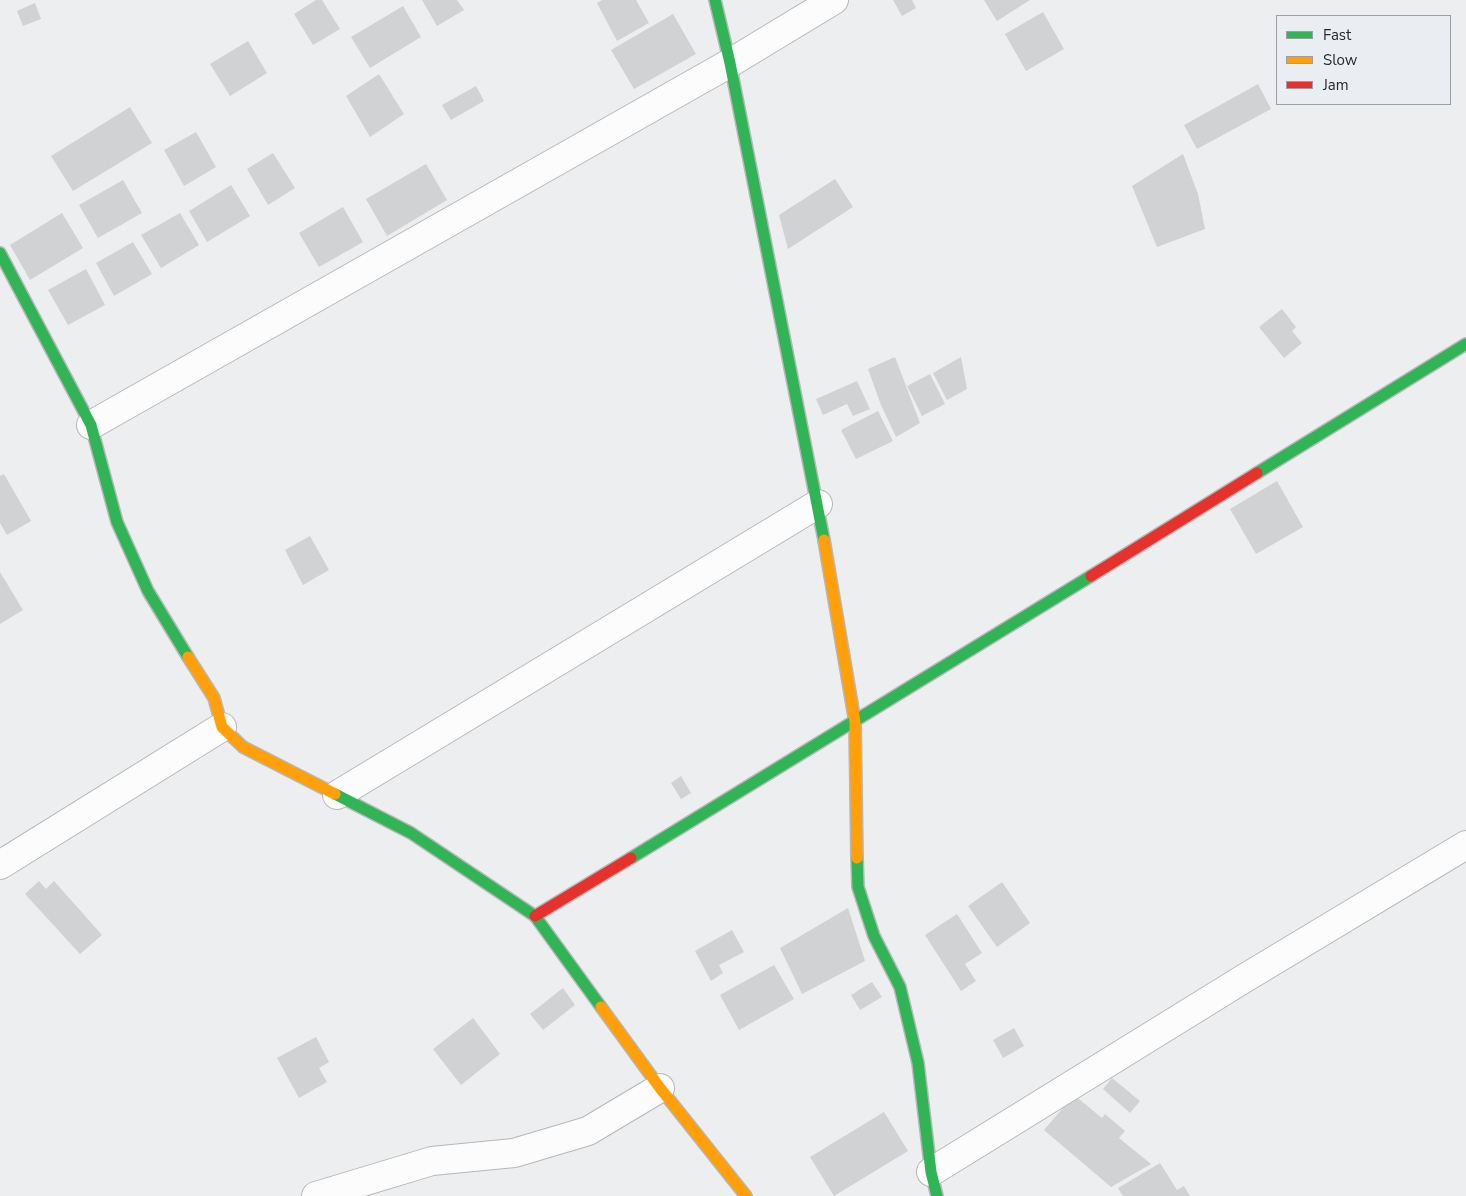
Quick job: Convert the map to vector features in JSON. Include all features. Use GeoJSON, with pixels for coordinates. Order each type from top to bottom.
{"type":"FeatureCollection","features":[{"type":"Feature","properties":{"kind":"street"},"geometry":{"type":"LineString","coordinates":[[715,0],[730,63],[818,504],[855,722],[858,887],[874,936],[900,987],[918,1063],[934,1184],[1245,978],[1466,845]]}},
{"type":"Feature","properties":{"kind":"street"},"geometry":{"type":"LineString","coordinates":[[91,425],[730,63],[834,0]]}},
{"type":"Feature","properties":{"kind":"street"},"geometry":{"type":"LineString","coordinates":[[0,253],[91,425],[117,522],[148,590],[214,698],[222,727],[244,747],[411,833],[535,916],[660,1088],[746,1196]]}},
{"type":"Feature","properties":{"kind":"street"},"geometry":{"type":"LineString","coordinates":[[535,916],[855,722],[1466,344]]}},
{"type":"Feature","properties":{"kind":"street"},"geometry":{"type":"LineString","coordinates":[[337,795],[818,504]]}},
{"type":"Feature","properties":{"kind":"street"},"geometry":{"type":"LineString","coordinates":[[0,865],[222,727]]}},
{"type":"Feature","properties":{"kind":"street"},"geometry":{"type":"LineString","coordinates":[[316,1196],[432,1161],[514,1153],[588,1131],[660,1088]]}},
{"type":"Feature","properties":{"kind":"building"},"geometry":{"type":"Polygon","coordinates":[[[316,0],[322,0],[340,29],[313,45],[294,14],[316,0]]]}},
{"type":"Feature","properties":{"kind":"building"},"geometry":{"type":"Polygon","coordinates":[[[422,0],[457,0],[464,10],[437,26],[422,0]]]}},
{"type":"Feature","properties":{"kind":"building"},"geometry":{"type":"Polygon","coordinates":[[[602,0],[636,0],[649,23],[617,41],[597,3],[602,0]]]}},
{"type":"Feature","properties":{"kind":"building"},"geometry":{"type":"Polygon","coordinates":[[[893,0],[912,0],[916,8],[902,16],[893,0]]]}},
{"type":"Feature","properties":{"kind":"building"},"geometry":{"type":"Polygon","coordinates":[[[984,0],[1030,0],[997,21],[984,0]]]}},
{"type":"Feature","properties":{"kind":"building"},"geometry":{"type":"Polygon","coordinates":[[[35,3],[41,19],[23,26],[17,11],[35,3]]]}},
{"type":"Feature","properties":{"kind":"building"},"geometry":{"type":"Polygon","coordinates":[[[403,6],[421,37],[370,68],[351,37],[403,6]]]}},
{"type":"Feature","properties":{"kind":"building"},"geometry":{"type":"Polygon","coordinates":[[[1043,12],[1064,49],[1026,71],[1005,34],[1043,12]]]}},
{"type":"Feature","properties":{"kind":"building"},"geometry":{"type":"Polygon","coordinates":[[[673,14],[696,54],[634,89],[611,50],[673,14]]]}},
{"type":"Feature","properties":{"kind":"building"},"geometry":{"type":"Polygon","coordinates":[[[248,41],[267,73],[230,96],[210,64],[248,41]]]}},
{"type":"Feature","properties":{"kind":"building"},"geometry":{"type":"Polygon","coordinates":[[[379,74],[404,114],[370,137],[346,96],[379,74]]]}},
{"type":"Feature","properties":{"kind":"building"},"geometry":{"type":"Polygon","coordinates":[[[1258,84],[1271,109],[1197,149],[1184,125],[1258,84]]]}},
{"type":"Feature","properties":{"kind":"building"},"geometry":{"type":"Polygon","coordinates":[[[476,86],[484,101],[451,120],[442,105],[476,86]]]}},
{"type":"Feature","properties":{"kind":"building"},"geometry":{"type":"Polygon","coordinates":[[[130,107],[152,143],[73,191],[51,156],[130,107]]]}},
{"type":"Feature","properties":{"kind":"building"},"geometry":{"type":"Polygon","coordinates":[[[196,132],[216,167],[184,186],[164,150],[196,132]]]}},
{"type":"Feature","properties":{"kind":"building"},"geometry":{"type":"Polygon","coordinates":[[[273,153],[295,188],[268,205],[247,169],[273,153]]]}},
{"type":"Feature","properties":{"kind":"building"},"geometry":{"type":"Polygon","coordinates":[[[1183,154],[1198,194],[1205,229],[1157,247],[1132,186],[1183,154]]]}},
{"type":"Feature","properties":{"kind":"building"},"geometry":{"type":"Polygon","coordinates":[[[426,164],[447,200],[387,236],[366,199],[426,164]]]}},
{"type":"Feature","properties":{"kind":"building"},"geometry":{"type":"Polygon","coordinates":[[[835,179],[853,207],[788,249],[779,215],[835,179]]]}},
{"type":"Feature","properties":{"kind":"building"},"geometry":{"type":"Polygon","coordinates":[[[123,180],[142,213],[98,238],[79,205],[123,180]]]}},
{"type":"Feature","properties":{"kind":"building"},"geometry":{"type":"Polygon","coordinates":[[[231,185],[250,216],[207,242],[189,211],[231,185]]]}},
{"type":"Feature","properties":{"kind":"building"},"geometry":{"type":"Polygon","coordinates":[[[343,207],[363,242],[319,267],[299,233],[343,207]]]}},
{"type":"Feature","properties":{"kind":"building"},"geometry":{"type":"Polygon","coordinates":[[[62,213],[83,248],[30,280],[10,245],[62,213]]]}},
{"type":"Feature","properties":{"kind":"building"},"geometry":{"type":"Polygon","coordinates":[[[180,213],[199,245],[161,268],[141,235],[180,213]]]}},
{"type":"Feature","properties":{"kind":"building"},"geometry":{"type":"Polygon","coordinates":[[[133,242],[152,274],[114,296],[96,263],[133,242]]]}},
{"type":"Feature","properties":{"kind":"building"},"geometry":{"type":"Polygon","coordinates":[[[86,269],[105,305],[68,325],[48,290],[86,269]]]}},
{"type":"Feature","properties":{"kind":"building"},"geometry":{"type":"Polygon","coordinates":[[[1282,309],[1296,327],[1292,331],[1302,343],[1284,358],[1259,327],[1282,309]]]}},
{"type":"Feature","properties":{"kind":"building"},"geometry":{"type":"Polygon","coordinates":[[[895,357],[920,423],[896,437],[881,405],[868,369],[895,357]]]}},
{"type":"Feature","properties":{"kind":"building"},"geometry":{"type":"Polygon","coordinates":[[[961,357],[967,389],[947,400],[933,373],[961,357]]]}},
{"type":"Feature","properties":{"kind":"building"},"geometry":{"type":"Polygon","coordinates":[[[930,374],[945,404],[922,416],[907,386],[930,374]]]}},
{"type":"Feature","properties":{"kind":"building"},"geometry":{"type":"Polygon","coordinates":[[[857,381],[870,409],[853,416],[847,404],[823,415],[816,399],[857,381]]]}},
{"type":"Feature","properties":{"kind":"building"},"geometry":{"type":"Polygon","coordinates":[[[878,411],[893,441],[856,459],[841,430],[878,411]]]}},
{"type":"Feature","properties":{"kind":"building"},"geometry":{"type":"Polygon","coordinates":[[[4,474],[31,521],[7,535],[0,523],[0,476],[4,474]]]}},
{"type":"Feature","properties":{"kind":"building"},"geometry":{"type":"Polygon","coordinates":[[[1277,481],[1303,527],[1256,554],[1230,509],[1277,481]]]}},
{"type":"Feature","properties":{"kind":"building"},"geometry":{"type":"Polygon","coordinates":[[[310,536],[329,570],[303,585],[285,550],[310,536]]]}},
{"type":"Feature","properties":{"kind":"building"},"geometry":{"type":"Polygon","coordinates":[[[0,572],[23,610],[0,624],[0,572]]]}},
{"type":"Feature","properties":{"kind":"building"},"geometry":{"type":"Polygon","coordinates":[[[681,776],[691,793],[681,799],[671,783],[681,776]]]}},
{"type":"Feature","properties":{"kind":"building"},"geometry":{"type":"Polygon","coordinates":[[[39,881],[46,889],[54,881],[102,935],[80,954],[25,894],[39,881]]]}},
{"type":"Feature","properties":{"kind":"building"},"geometry":{"type":"Polygon","coordinates":[[[1002,882],[1030,923],[997,947],[968,906],[1002,882]]]}},
{"type":"Feature","properties":{"kind":"building"},"geometry":{"type":"Polygon","coordinates":[[[848,908],[865,961],[802,994],[780,948],[848,908]]]}},
{"type":"Feature","properties":{"kind":"building"},"geometry":{"type":"Polygon","coordinates":[[[957,914],[982,953],[965,964],[976,981],[961,991],[925,935],[957,914]]]}},
{"type":"Feature","properties":{"kind":"building"},"geometry":{"type":"Polygon","coordinates":[[[732,930],[744,952],[719,965],[723,973],[711,981],[695,951],[732,930]]]}},
{"type":"Feature","properties":{"kind":"building"},"geometry":{"type":"Polygon","coordinates":[[[774,965],[794,999],[739,1030],[720,995],[774,965]]]}},
{"type":"Feature","properties":{"kind":"building"},"geometry":{"type":"Polygon","coordinates":[[[872,982],[882,997],[860,1010],[851,995],[872,982]]]}},
{"type":"Feature","properties":{"kind":"building"},"geometry":{"type":"Polygon","coordinates":[[[563,988],[575,1005],[543,1030],[530,1014],[563,988]]]}},
{"type":"Feature","properties":{"kind":"building"},"geometry":{"type":"Polygon","coordinates":[[[473,1018],[500,1054],[461,1085],[433,1049],[473,1018]]]}},
{"type":"Feature","properties":{"kind":"building"},"geometry":{"type":"Polygon","coordinates":[[[1014,1028],[1024,1046],[1003,1058],[993,1040],[1014,1028]]]}},
{"type":"Feature","properties":{"kind":"building"},"geometry":{"type":"Polygon","coordinates":[[[316,1037],[329,1062],[319,1068],[327,1082],[299,1098],[277,1058],[316,1037]]]}},
{"type":"Feature","properties":{"kind":"building"},"geometry":{"type":"Polygon","coordinates":[[[1112,1078],[1140,1101],[1130,1113],[1103,1089],[1112,1078]]]}},
{"type":"Feature","properties":{"kind":"building"},"geometry":{"type":"Polygon","coordinates":[[[1074,1095],[1102,1118],[1105,1114],[1125,1131],[1119,1138],[1151,1164],[1111,1187],[1044,1130],[1074,1095]]]}},
{"type":"Feature","properties":{"kind":"building"},"geometry":{"type":"Polygon","coordinates":[[[884,1112],[908,1151],[834,1196],[810,1157],[884,1112]]]}},
{"type":"Feature","properties":{"kind":"building"},"geometry":{"type":"Polygon","coordinates":[[[1160,1163],[1177,1190],[1184,1186],[1190,1196],[1123,1196],[1118,1188],[1160,1163]]]}},
{"type":"Feature","properties":{"kind":"traffic: fast"},"geometry":{"type":"LineString","coordinates":[[715,0],[730,63],[824,540]]}},
{"type":"Feature","properties":{"kind":"traffic: fast"},"geometry":{"type":"LineString","coordinates":[[0,253],[91,425],[117,522],[148,591],[188,657]]}},
{"type":"Feature","properties":{"kind":"traffic: fast"},"geometry":{"type":"LineString","coordinates":[[1257,473],[1466,344]]}},
{"type":"Feature","properties":{"kind":"traffic: fast"},"geometry":{"type":"LineString","coordinates":[[631,858],[1091,576]]}},
{"type":"Feature","properties":{"kind":"traffic: fast"},"geometry":{"type":"LineString","coordinates":[[335,794],[411,833],[535,916],[601,1007]]}},
{"type":"Feature","properties":{"kind":"traffic: fast"},"geometry":{"type":"LineString","coordinates":[[857,858],[858,887],[874,936],[900,987],[918,1063],[931,1172],[937,1196]]}},
{"type":"Feature","properties":{"kind":"traffic: slow"},"geometry":{"type":"LineString","coordinates":[[824,540],[855,722],[857,858]]}},
{"type":"Feature","properties":{"kind":"traffic: slow"},"geometry":{"type":"LineString","coordinates":[[188,657],[214,698],[222,727],[243,747],[335,794]]}},
{"type":"Feature","properties":{"kind":"traffic: slow"},"geometry":{"type":"LineString","coordinates":[[601,1007],[660,1088],[746,1196]]}},
{"type":"Feature","properties":{"kind":"traffic: jam"},"geometry":{"type":"LineString","coordinates":[[1091,576],[1257,473]]}},
{"type":"Feature","properties":{"kind":"traffic: jam"},"geometry":{"type":"LineString","coordinates":[[535,916],[631,858]]}}]}
